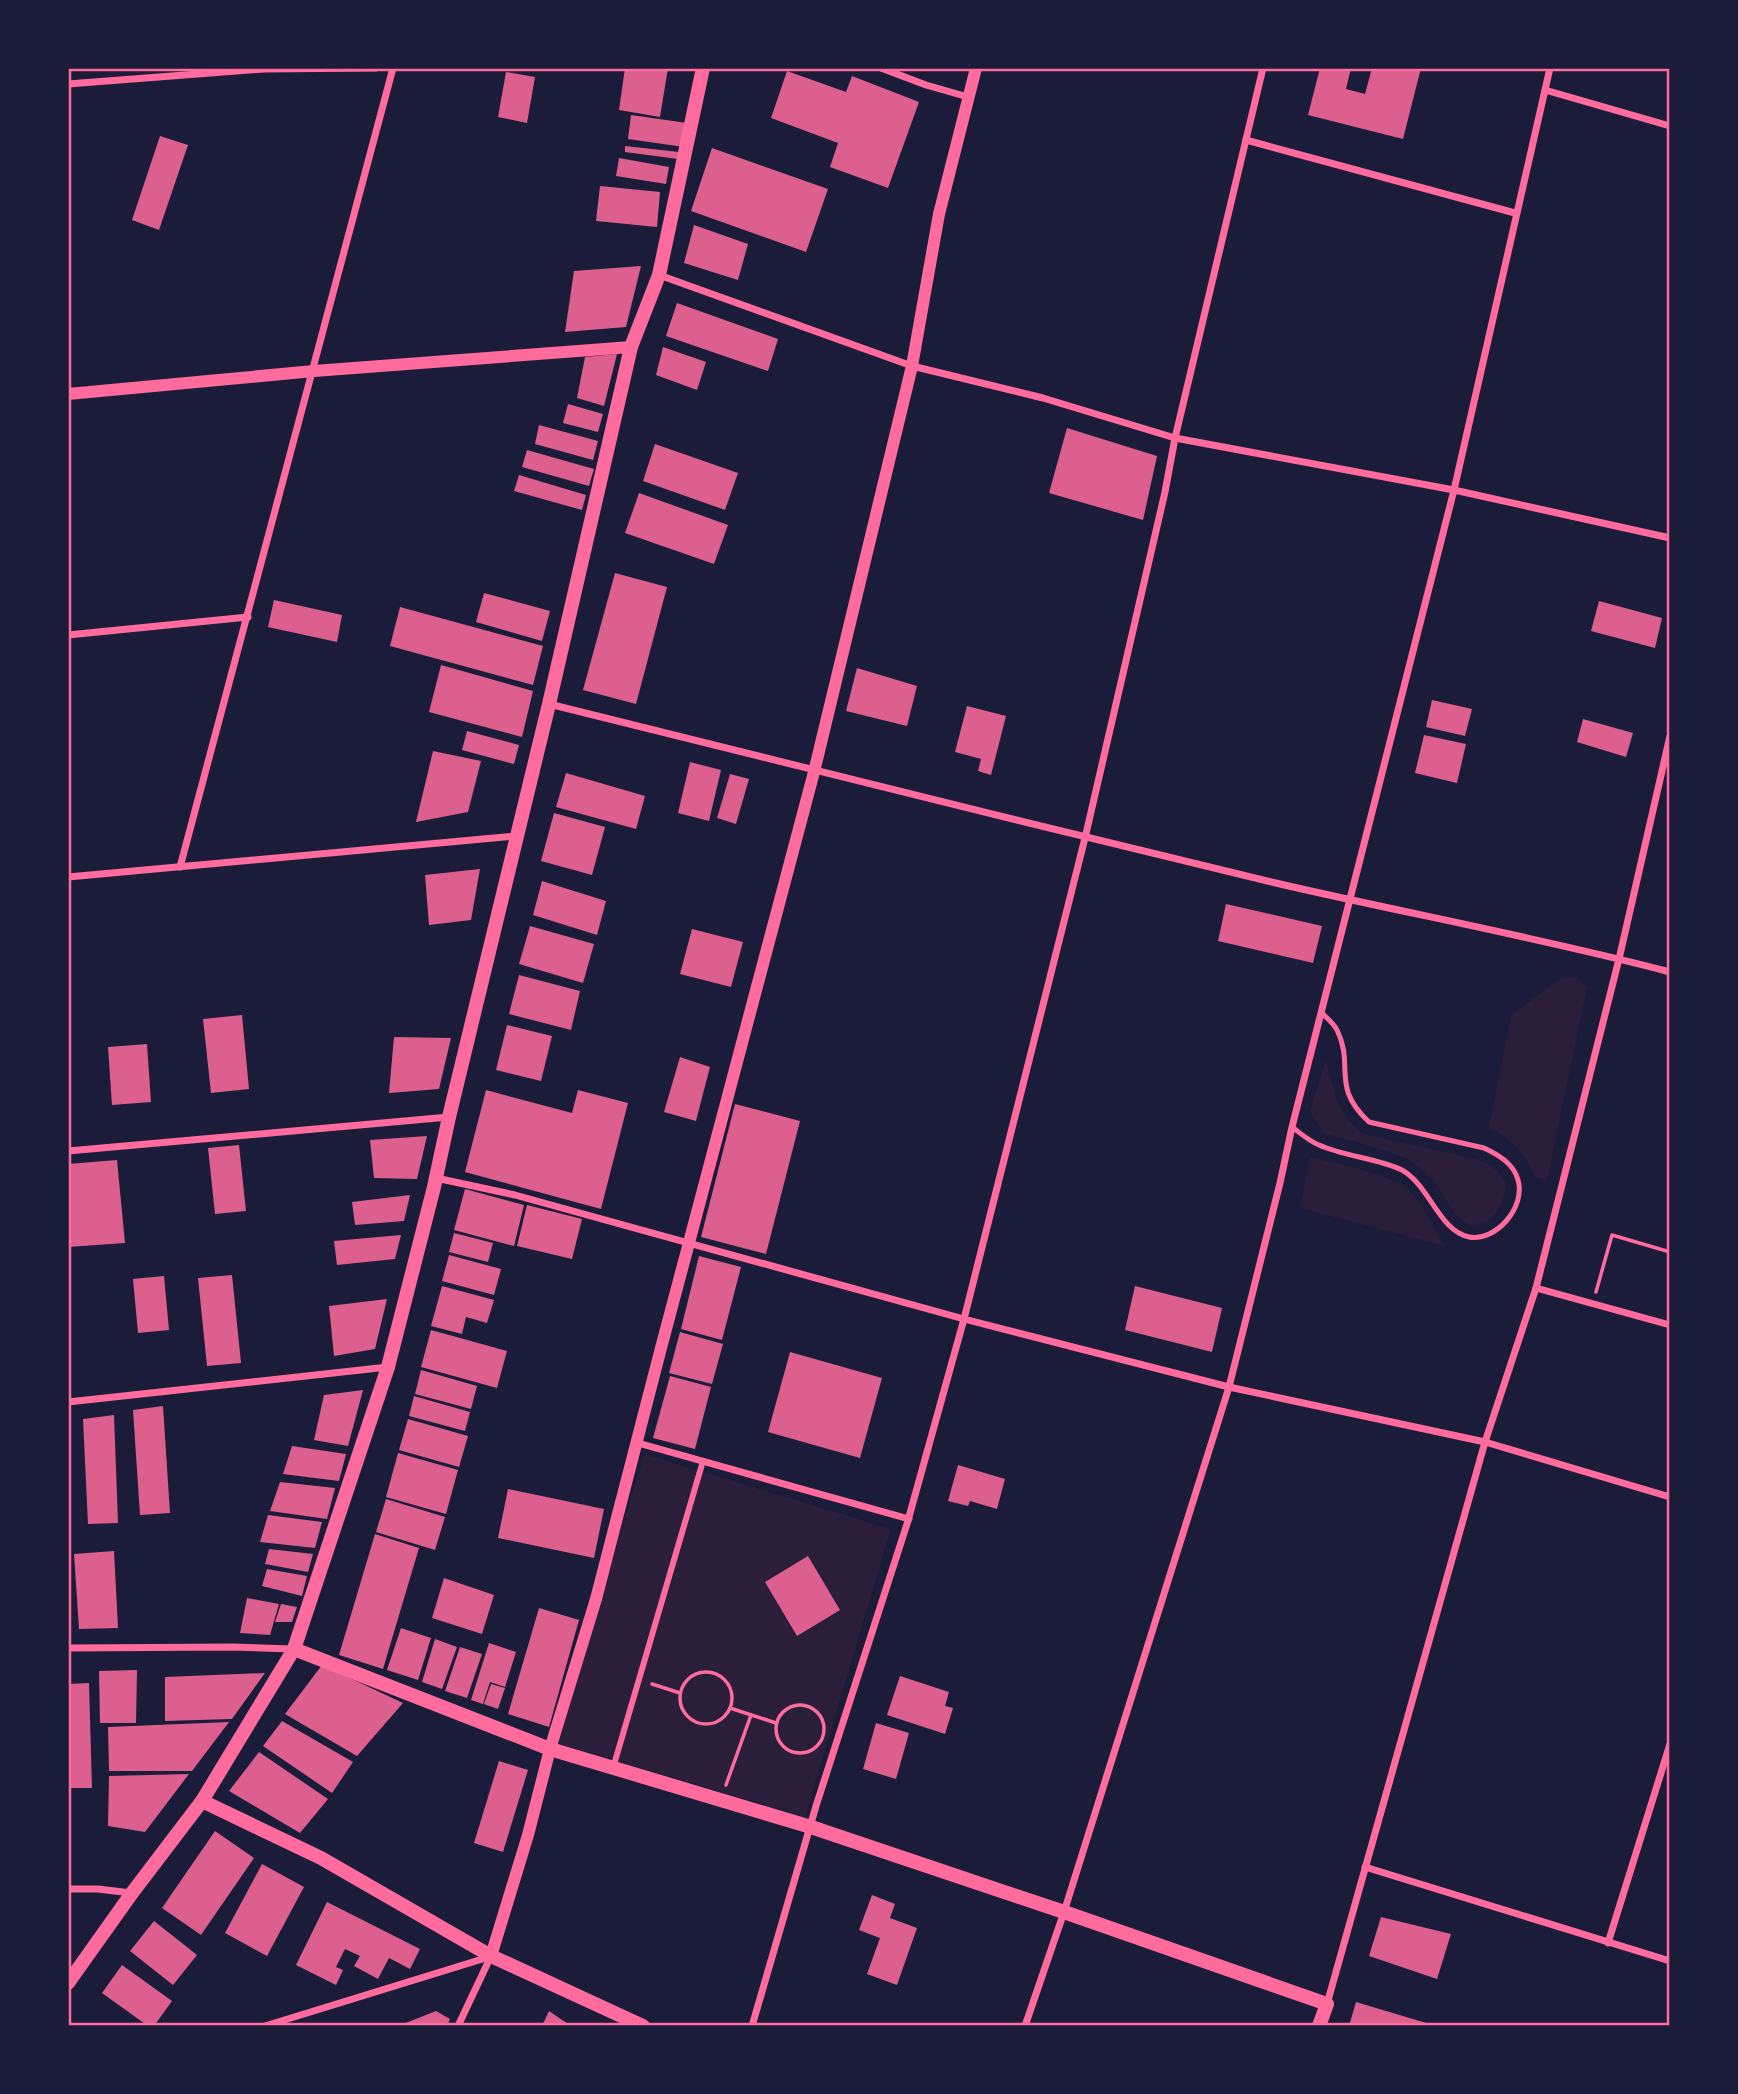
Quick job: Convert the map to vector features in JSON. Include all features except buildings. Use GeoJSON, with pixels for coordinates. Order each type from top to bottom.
{"type":"FeatureCollection","features":[{"type":"Feature","properties":{"kind":"main road"},"geometry":{"type":"LineString","coordinates":[[68,1983],[131,1893],[202,1801],[294,1649],[388,1367],[549,704],[631,347],[659,275],[703,68]]}},
{"type":"Feature","properties":{"kind":"main road"},"geometry":{"type":"LineString","coordinates":[[294,1649],[550,1749],[811,1828],[1064,1912],[1327,2004],[1320,2026]]}},
{"type":"Feature","properties":{"kind":"main road"},"geometry":{"type":"LineString","coordinates":[[202,1801],[321,1858],[491,1956],[643,2026]]}},
{"type":"Feature","properties":{"kind":"street"},"geometry":{"type":"LineString","coordinates":[[68,84],[264,69],[376,68]]}},
{"type":"Feature","properties":{"kind":"street"},"geometry":{"type":"LineString","coordinates":[[180,867],[393,68]]}},
{"type":"Feature","properties":{"kind":"street"},"geometry":{"type":"LineString","coordinates":[[881,68],[968,97]]}},
{"type":"Feature","properties":{"kind":"street"},"geometry":{"type":"LineString","coordinates":[[458,2026],[491,1956],[596,1599],[638,1443],[814,772],[912,366],[939,214],[976,68]]}},
{"type":"Feature","properties":{"kind":"street"},"geometry":{"type":"LineString","coordinates":[[752,2026],[811,1828],[909,1519],[964,1320],[1085,838],[1175,438],[1263,68]]}},
{"type":"Feature","properties":{"kind":"street"},"geometry":{"type":"LineString","coordinates":[[1024,2026],[1064,1912],[1229,1387],[1292,1127],[1323,1014],[1454,490],[1550,68]]}},
{"type":"Feature","properties":{"kind":"street"},"geometry":{"type":"LineString","coordinates":[[1545,90],[1670,126]]}},
{"type":"Feature","properties":{"kind":"street"},"geometry":{"type":"LineString","coordinates":[[1247,140],[1515,213]]}},
{"type":"Feature","properties":{"kind":"street"},"geometry":{"type":"LineString","coordinates":[[659,275],[912,366],[1043,398],[1175,438],[1454,490],[1670,538]]}},
{"type":"Feature","properties":{"kind":"street"},"geometry":{"type":"LineString","coordinates":[[68,394],[314,371],[631,347]]}},
{"type":"Feature","properties":{"kind":"street"},"geometry":{"type":"LineString","coordinates":[[68,635],[248,617]]}},
{"type":"Feature","properties":{"kind":"street"},"geometry":{"type":"LineString","coordinates":[[549,704],[1085,838],[1670,972]]}},
{"type":"Feature","properties":{"kind":"street"},"geometry":{"type":"LineString","coordinates":[[1327,2004],[1485,1442],[1536,1288],[1619,959],[1670,736]]}},
{"type":"Feature","properties":{"kind":"street"},"geometry":{"type":"LineString","coordinates":[[68,877],[516,836]]}},
{"type":"Feature","properties":{"kind":"street"},"geometry":{"type":"LineString","coordinates":[[68,1151],[449,1117]]}},
{"type":"Feature","properties":{"kind":"street"},"geometry":{"type":"LineString","coordinates":[[436,1178],[515,1195],[964,1320],[1229,1387],[1485,1442],[1670,1497]]}},
{"type":"Feature","properties":{"kind":"street"},"geometry":{"type":"LineString","coordinates":[[1536,1288],[1670,1325]]}},
{"type":"Feature","properties":{"kind":"street"},"geometry":{"type":"LineString","coordinates":[[68,1402],[388,1367]]}},
{"type":"Feature","properties":{"kind":"street"},"geometry":{"type":"LineString","coordinates":[[638,1443],[909,1519]]}},
{"type":"Feature","properties":{"kind":"street"},"geometry":{"type":"LineString","coordinates":[[613,1768],[703,1461]]}},
{"type":"Feature","properties":{"kind":"street"},"geometry":{"type":"LineString","coordinates":[[68,1648],[294,1649]]}},
{"type":"Feature","properties":{"kind":"street"},"geometry":{"type":"LineString","coordinates":[[1608,1943],[1670,1744]]}},
{"type":"Feature","properties":{"kind":"street"},"geometry":{"type":"LineString","coordinates":[[1364,1867],[1670,1961]]}},
{"type":"Feature","properties":{"kind":"street"},"geometry":{"type":"LineString","coordinates":[[68,1889],[131,1893]]}},
{"type":"Feature","properties":{"kind":"street"},"geometry":{"type":"LineString","coordinates":[[265,2026],[491,1956]]}},
{"type":"Feature","properties":{"kind":"lane"},"geometry":{"type":"LineString","coordinates":[[1292,1127],[1318,1145],[1401,1170],[1424,1189],[1447,1224],[1466,1237],[1489,1236],[1502,1226],[1517,1198],[1519,1182],[1512,1167],[1500,1155],[1485,1148],[1369,1122],[1356,1110],[1346,1086],[1342,1043],[1336,1028],[1323,1014]]}},
{"type":"Feature","properties":{"kind":"path"},"geometry":{"type":"LineString","coordinates":[[1593,1304],[1612,1235],[1670,1252]]}},
{"type":"Feature","properties":{"kind":"path"},"geometry":{"type":"LineString","coordinates":[[716,1673],[730,1687],[730,1708],[727,1715],[715,1723],[696,1723],[681,1708],[682,1686],[693,1675],[716,1673]]}},
{"type":"Feature","properties":{"kind":"path"},"geometry":{"type":"LineString","coordinates":[[639,1680],[680,1693]]}},
{"type":"Feature","properties":{"kind":"path"},"geometry":{"type":"LineString","coordinates":[[807,1706],[820,1715],[824,1728],[823,1737],[813,1750],[795,1753],[780,1742],[776,1735],[776,1723],[789,1707],[807,1706]]}},
{"type":"Feature","properties":{"kind":"path"},"geometry":{"type":"LineString","coordinates":[[730,1708],[776,1723]]}},
{"type":"Feature","properties":{"kind":"path"},"geometry":{"type":"LineString","coordinates":[[720,1800],[751,1715]]}},
{"type":"Feature","properties":{"kind":"shaded area"},"geometry":{"type":"Polygon","coordinates":[[[1565,976],[1579,979],[1587,988],[1547,1180],[1535,1177],[1517,1148],[1489,1127],[1511,1015],[1565,976]]]}},
{"type":"Feature","properties":{"kind":"shaded area"},"geometry":{"type":"Polygon","coordinates":[[[1326,1059],[1336,1099],[1346,1118],[1363,1134],[1480,1160],[1496,1170],[1506,1184],[1502,1202],[1491,1218],[1481,1225],[1472,1226],[1464,1222],[1457,1216],[1434,1181],[1410,1161],[1381,1149],[1323,1133],[1310,1111],[1326,1059]]]}},
{"type":"Feature","properties":{"kind":"shaded area"},"geometry":{"type":"Polygon","coordinates":[[[1310,1157],[1365,1170],[1404,1187],[1422,1207],[1445,1246],[1300,1208],[1310,1157]]]}},
{"type":"Feature","properties":{"kind":"shaded area"},"geometry":{"type":"Polygon","coordinates":[[[644,1454],[891,1529],[805,1817],[558,1743],[644,1454]]]}}]}
